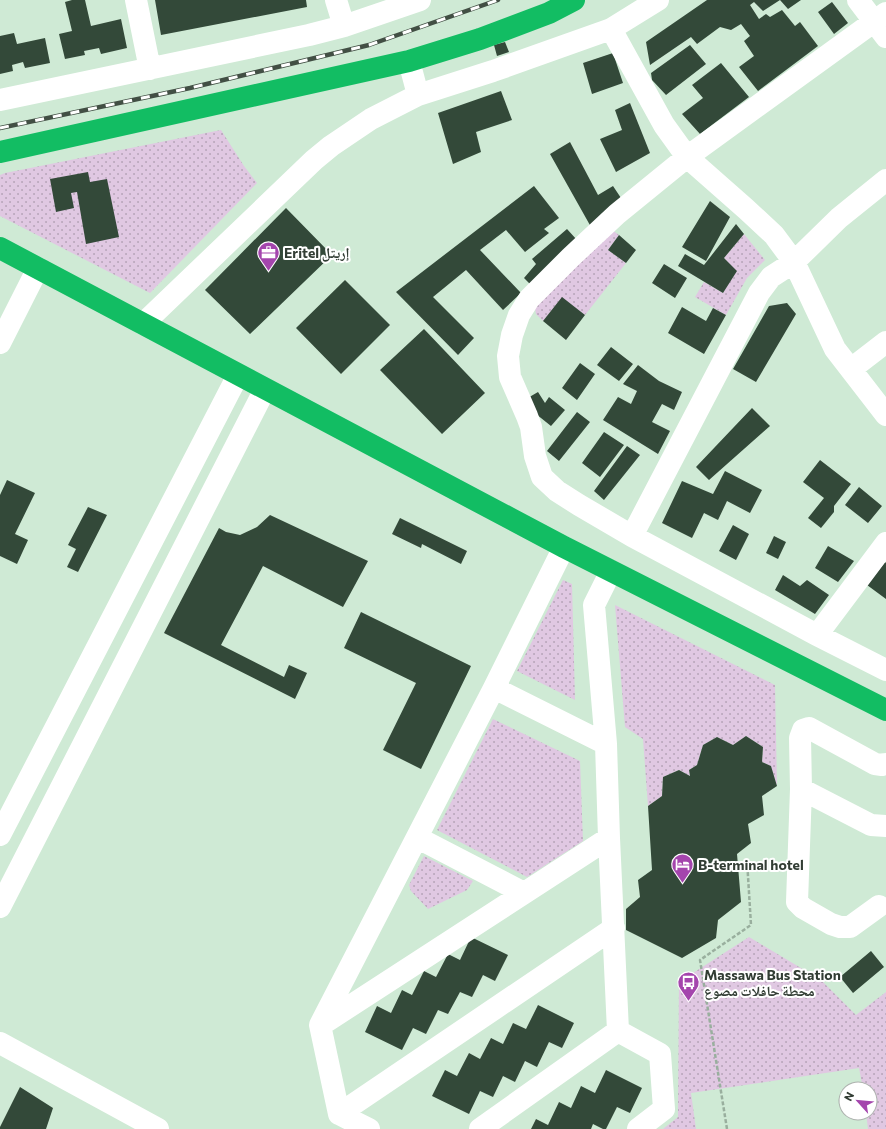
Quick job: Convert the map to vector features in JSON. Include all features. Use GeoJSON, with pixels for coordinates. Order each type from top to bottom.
{"type":"FeatureCollection","features":[{"type":"Feature","properties":{"kind":"highway"},"geometry":{"type":"LineString","coordinates":[[0,152],[409,61],[480,39],[549,13],[574,0]]}},
{"type":"Feature","properties":{"kind":"highway"},"geometry":{"type":"LineString","coordinates":[[0,248],[564,547],[886,710]]}},
{"type":"Feature","properties":{"kind":"street"},"geometry":{"type":"LineString","coordinates":[[136,0],[150,69]]}},
{"type":"Feature","properties":{"kind":"street"},"geometry":{"type":"LineString","coordinates":[[336,0],[344,26]]}},
{"type":"Feature","properties":{"kind":"street"},"geometry":{"type":"LineString","coordinates":[[0,100],[150,69],[344,26],[420,0]]}},
{"type":"Feature","properties":{"kind":"street"},"geometry":{"type":"LineString","coordinates":[[143,324],[314,160],[331,146],[371,119],[418,95],[493,71],[611,29],[658,0]]}},
{"type":"Feature","properties":{"kind":"street"},"geometry":{"type":"LineString","coordinates":[[858,0],[882,24],[686,157],[617,214],[571,257],[529,300],[519,315],[512,335],[508,356],[510,377],[531,427],[535,456],[542,477],[557,491],[632,536],[817,635],[886,670]]}},
{"type":"Feature","properties":{"kind":"street"},"geometry":{"type":"LineString","coordinates":[[611,29],[664,125],[686,157],[774,235],[794,262],[835,349],[886,415]]}},
{"type":"Feature","properties":{"kind":"street"},"geometry":{"type":"LineString","coordinates":[[409,61],[418,95]]}},
{"type":"Feature","properties":{"kind":"street"},"geometry":{"type":"LineString","coordinates":[[632,536],[759,293],[771,277],[794,262],[839,218],[886,180]]}},
{"type":"Feature","properties":{"kind":"street"},"geometry":{"type":"LineString","coordinates":[[0,343],[38,268]]}},
{"type":"Feature","properties":{"kind":"street"},"geometry":{"type":"LineString","coordinates":[[851,369],[886,342]]}},
{"type":"Feature","properties":{"kind":"street"},"geometry":{"type":"LineString","coordinates":[[0,836],[238,375]]}},
{"type":"Feature","properties":{"kind":"street"},"geometry":{"type":"LineString","coordinates":[[0,907],[265,389]]}},
{"type":"Feature","properties":{"kind":"street"},"geometry":{"type":"LineString","coordinates":[[817,635],[886,543]]}},
{"type":"Feature","properties":{"kind":"street"},"geometry":{"type":"LineString","coordinates":[[339,1114],[320,1025],[418,838],[564,547]]}},
{"type":"Feature","properties":{"kind":"street"},"geometry":{"type":"LineString","coordinates":[[611,571],[594,605],[606,744],[618,1031]]}},
{"type":"Feature","properties":{"kind":"street"},"geometry":{"type":"LineString","coordinates":[[494,688],[606,744]]}},
{"type":"Feature","properties":{"kind":"street"},"geometry":{"type":"LineString","coordinates":[[879,906],[850,927],[840,927],[831,924],[802,908],[797,902],[801,789],[800,738],[803,730],[809,728],[875,764],[882,766],[886,764]]}},
{"type":"Feature","properties":{"kind":"street"},"geometry":{"type":"LineString","coordinates":[[801,789],[871,825],[886,826]]}},
{"type":"Feature","properties":{"kind":"street"},"geometry":{"type":"LineString","coordinates":[[418,838],[524,893]]}},
{"type":"Feature","properties":{"kind":"street"},"geometry":{"type":"LineString","coordinates":[[320,1025],[609,838]]}},
{"type":"Feature","properties":{"kind":"street"},"geometry":{"type":"LineString","coordinates":[[339,1114],[614,928]]}},
{"type":"Feature","properties":{"kind":"street"},"geometry":{"type":"LineString","coordinates":[[480,1129],[618,1031]]}},
{"type":"Feature","properties":{"kind":"street"},"geometry":{"type":"LineString","coordinates":[[618,1031],[660,1054],[664,1110],[638,1129]]}},
{"type":"Feature","properties":{"kind":"street"},"geometry":{"type":"LineString","coordinates":[[0,1042],[158,1129]]}},
{"type":"Feature","properties":{"kind":"street"},"geometry":{"type":"LineString","coordinates":[[339,1114],[369,1129]]}},
{"type":"Feature","properties":{"kind":"path"},"geometry":{"type":"LineString","coordinates":[[727,1129],[700,960],[751,925],[747,860]]}},
{"type":"Feature","properties":{"kind":"shaded area"},"geometry":{"type":"Polygon","coordinates":[[[221,130],[244,166],[257,183],[150,293],[0,216],[0,175],[5,173],[221,130]]]}},
{"type":"Feature","properties":{"kind":"shaded area"},"geometry":{"type":"Polygon","coordinates":[[[608,227],[619,235],[608,250],[626,263],[585,315],[562,298],[543,321],[536,314],[534,302],[608,227]]]}},
{"type":"Feature","properties":{"kind":"shaded area"},"geometry":{"type":"Polygon","coordinates":[[[744,234],[765,260],[747,278],[726,315],[695,297],[704,282],[723,293],[736,271],[724,258],[744,234]]]}},
{"type":"Feature","properties":{"kind":"shaded area"},"geometry":{"type":"Polygon","coordinates":[[[563,580],[572,584],[575,700],[517,671],[563,580]]]}},
{"type":"Feature","properties":{"kind":"shaded area"},"geometry":{"type":"Polygon","coordinates":[[[615,605],[775,685],[777,786],[771,766],[762,762],[763,747],[746,736],[733,745],[717,737],[703,745],[697,765],[689,770],[690,776],[679,770],[663,777],[662,796],[648,806],[643,739],[625,727],[615,605]]]}},
{"type":"Feature","properties":{"kind":"shaded area"},"geometry":{"type":"Polygon","coordinates":[[[493,719],[580,761],[583,841],[527,877],[437,830],[493,719]]]}},
{"type":"Feature","properties":{"kind":"shaded area"},"geometry":{"type":"Polygon","coordinates":[[[424,856],[473,881],[467,890],[428,909],[411,891],[409,885],[424,856]]]}},
{"type":"Feature","properties":{"kind":"shaded area"},"geometry":{"type":"Polygon","coordinates":[[[749,937],[821,980],[856,1015],[886,992],[886,1129],[868,1129],[867,1121],[878,1121],[878,1081],[861,1081],[859,1068],[691,1093],[696,1129],[663,1129],[678,1117],[679,982],[749,937]]]}},
{"type":"Feature","properties":{"kind":"building"},"geometry":{"type":"Polygon","coordinates":[[[72,0],[85,0],[91,26],[121,19],[127,48],[101,54],[99,48],[84,51],[85,55],[65,59],[59,34],[72,31],[65,2],[72,0]]]}},
{"type":"Feature","properties":{"kind":"building"},"geometry":{"type":"Polygon","coordinates":[[[155,0],[306,0],[307,7],[161,35],[155,0]]]}},
{"type":"Feature","properties":{"kind":"building"},"geometry":{"type":"Polygon","coordinates":[[[707,0],[780,0],[763,11],[754,2],[750,5],[759,19],[766,14],[770,17],[782,10],[795,26],[800,22],[818,46],[758,91],[739,67],[754,56],[744,41],[750,36],[741,24],[731,30],[720,27],[697,44],[691,37],[650,65],[646,42],[707,0]]]}},
{"type":"Feature","properties":{"kind":"building"},"geometry":{"type":"Polygon","coordinates":[[[780,0],[801,0],[788,9],[780,0]]]}},
{"type":"Feature","properties":{"kind":"building"},"geometry":{"type":"Polygon","coordinates":[[[832,2],[848,23],[834,34],[818,12],[832,2]]]}},
{"type":"Feature","properties":{"kind":"building"},"geometry":{"type":"Polygon","coordinates":[[[14,33],[17,44],[45,38],[50,63],[25,68],[23,62],[12,65],[13,71],[0,74],[0,36],[14,33]]]}},
{"type":"Feature","properties":{"kind":"building"},"geometry":{"type":"Polygon","coordinates":[[[505,42],[509,52],[497,56],[494,45],[505,42]]]}},
{"type":"Feature","properties":{"kind":"building"},"geometry":{"type":"Polygon","coordinates":[[[690,45],[706,64],[666,95],[652,80],[651,73],[690,45]]]}},
{"type":"Feature","properties":{"kind":"building"},"geometry":{"type":"Polygon","coordinates":[[[613,53],[623,83],[592,94],[583,63],[613,53]]]}},
{"type":"Feature","properties":{"kind":"building"},"geometry":{"type":"Polygon","coordinates":[[[721,63],[749,97],[700,134],[682,114],[703,98],[692,85],[721,63]]]}},
{"type":"Feature","properties":{"kind":"building"},"geometry":{"type":"Polygon","coordinates":[[[501,91],[512,120],[476,132],[481,152],[453,164],[438,113],[501,91]]]}},
{"type":"Feature","properties":{"kind":"building"},"geometry":{"type":"Polygon","coordinates":[[[630,103],[650,153],[616,172],[600,139],[622,130],[615,110],[630,103]]]}},
{"type":"Feature","properties":{"kind":"building"},"geometry":{"type":"Polygon","coordinates":[[[570,142],[598,195],[613,186],[621,198],[591,227],[550,154],[570,142]]]}},
{"type":"Feature","properties":{"kind":"building"},"geometry":{"type":"Polygon","coordinates":[[[88,172],[90,182],[107,179],[119,237],[86,244],[77,192],[71,193],[74,208],[56,212],[50,179],[88,172]]]}},
{"type":"Feature","properties":{"kind":"building"},"geometry":{"type":"Polygon","coordinates":[[[534,186],[559,218],[544,229],[549,233],[525,252],[506,230],[480,250],[521,293],[503,310],[466,270],[433,297],[474,338],[458,355],[396,292],[534,186]]]}},
{"type":"Feature","properties":{"kind":"building"},"geometry":{"type":"Polygon","coordinates":[[[710,201],[730,217],[706,261],[682,247],[710,201]]]}},
{"type":"Feature","properties":{"kind":"building","name":"Eritel إريتل"},"geometry":{"type":"Polygon","coordinates":[[[286,208],[332,255],[250,334],[205,290],[286,208]]]}},
{"type":"Feature","properties":{"kind":"building"},"geometry":{"type":"Polygon","coordinates":[[[736,224],[744,234],[724,258],[737,271],[723,293],[678,266],[685,254],[704,265],[736,224]]]}},
{"type":"Feature","properties":{"kind":"building"},"geometry":{"type":"Polygon","coordinates":[[[567,229],[577,240],[530,284],[524,278],[536,264],[532,259],[567,229]]]}},
{"type":"Feature","properties":{"kind":"building"},"geometry":{"type":"Polygon","coordinates":[[[619,235],[636,250],[626,263],[608,250],[619,235]]]}},
{"type":"Feature","properties":{"kind":"building"},"geometry":{"type":"Polygon","coordinates":[[[664,264],[687,278],[675,298],[652,283],[664,264]]]}},
{"type":"Feature","properties":{"kind":"building"},"geometry":{"type":"Polygon","coordinates":[[[345,280],[390,325],[341,374],[296,328],[345,280]]]}},
{"type":"Feature","properties":{"kind":"building"},"geometry":{"type":"Polygon","coordinates":[[[562,297],[585,315],[566,340],[543,321],[562,297]]]}},
{"type":"Feature","properties":{"kind":"building"},"geometry":{"type":"Polygon","coordinates":[[[787,303],[796,314],[756,382],[733,369],[769,306],[787,303]]]}},
{"type":"Feature","properties":{"kind":"building"},"geometry":{"type":"Polygon","coordinates":[[[682,307],[706,321],[713,308],[726,315],[704,354],[668,333],[682,307]]]}},
{"type":"Feature","properties":{"kind":"building"},"geometry":{"type":"Polygon","coordinates":[[[424,329],[485,393],[442,434],[380,370],[424,329]]]}},
{"type":"Feature","properties":{"kind":"building"},"geometry":{"type":"Polygon","coordinates":[[[611,347],[633,364],[619,381],[597,365],[611,347]]]}},
{"type":"Feature","properties":{"kind":"building"},"geometry":{"type":"Polygon","coordinates":[[[580,363],[595,374],[577,400],[562,388],[580,363]]]}},
{"type":"Feature","properties":{"kind":"building"},"geometry":{"type":"Polygon","coordinates":[[[638,365],[659,381],[682,392],[674,410],[662,404],[652,422],[670,431],[658,454],[603,420],[618,397],[631,404],[637,391],[623,384],[638,365]]]}},
{"type":"Feature","properties":{"kind":"building"},"geometry":{"type":"Polygon","coordinates":[[[538,392],[545,403],[549,397],[565,410],[551,426],[536,414],[526,399],[538,392]]]}},
{"type":"Feature","properties":{"kind":"building"},"geometry":{"type":"Polygon","coordinates":[[[752,408],[770,426],[709,480],[696,467],[752,408]]]}},
{"type":"Feature","properties":{"kind":"building"},"geometry":{"type":"Polygon","coordinates":[[[577,412],[590,422],[559,461],[547,451],[577,412]]]}},
{"type":"Feature","properties":{"kind":"building"},"geometry":{"type":"Polygon","coordinates":[[[604,432],[624,445],[600,477],[582,463],[604,432]]]}},
{"type":"Feature","properties":{"kind":"building"},"geometry":{"type":"Polygon","coordinates":[[[627,446],[640,455],[604,500],[594,491],[627,446]]]}},
{"type":"Feature","properties":{"kind":"building"},"geometry":{"type":"Polygon","coordinates":[[[820,460],[851,484],[834,506],[834,512],[821,528],[808,518],[824,498],[803,482],[820,460]]]}},
{"type":"Feature","properties":{"kind":"building"},"geometry":{"type":"Polygon","coordinates":[[[725,471],[762,490],[750,513],[727,501],[718,520],[704,513],[692,538],[662,523],[682,481],[713,494],[725,471]]]}},
{"type":"Feature","properties":{"kind":"building"},"geometry":{"type":"Polygon","coordinates":[[[7,480],[35,493],[15,534],[28,540],[17,564],[0,556],[0,495],[7,480]]]}},
{"type":"Feature","properties":{"kind":"building"},"geometry":{"type":"Polygon","coordinates":[[[859,487],[882,506],[868,523],[845,505],[859,487]]]}},
{"type":"Feature","properties":{"kind":"building"},"geometry":{"type":"Polygon","coordinates":[[[88,507],[107,515],[78,572],[67,567],[76,549],[68,545],[88,507]]]}},
{"type":"Feature","properties":{"kind":"building"},"geometry":{"type":"Polygon","coordinates":[[[270,515],[368,561],[343,607],[263,566],[221,645],[284,677],[289,665],[307,673],[295,699],[164,633],[219,528],[226,532],[240,535],[257,527],[270,515]]]}},
{"type":"Feature","properties":{"kind":"building"},"geometry":{"type":"Polygon","coordinates":[[[400,518],[467,551],[461,564],[422,544],[421,548],[392,534],[400,518]]]}},
{"type":"Feature","properties":{"kind":"building"},"geometry":{"type":"Polygon","coordinates":[[[733,525],[749,534],[736,560],[719,551],[733,525]]]}},
{"type":"Feature","properties":{"kind":"building"},"geometry":{"type":"Polygon","coordinates":[[[774,536],[786,542],[778,559],[766,553],[774,536]]]}},
{"type":"Feature","properties":{"kind":"building"},"geometry":{"type":"Polygon","coordinates":[[[828,546],[854,561],[838,582],[815,568],[828,546]]]}},
{"type":"Feature","properties":{"kind":"building"},"geometry":{"type":"Polygon","coordinates":[[[885,562],[886,563],[886,599],[867,585],[885,562]]]}},
{"type":"Feature","properties":{"kind":"building"},"geometry":{"type":"Polygon","coordinates":[[[783,575],[800,586],[807,580],[829,595],[815,614],[775,590],[783,575]]]}},
{"type":"Feature","properties":{"kind":"building"},"geometry":{"type":"Polygon","coordinates":[[[361,612],[471,666],[421,769],[383,750],[416,683],[344,648],[361,612]]]}},
{"type":"Feature","properties":{"kind":"building"},"geometry":{"type":"Polygon","coordinates":[[[746,736],[763,747],[762,762],[771,766],[777,786],[762,796],[764,815],[748,824],[751,843],[737,854],[741,902],[718,920],[716,938],[682,958],[626,930],[626,909],[640,897],[638,880],[652,870],[648,806],[662,796],[663,777],[679,770],[690,776],[689,770],[697,765],[703,745],[717,737],[733,745],[746,736]]]}},
{"type":"Feature","properties":{"kind":"building"},"geometry":{"type":"Polygon","coordinates":[[[471,937],[508,955],[495,981],[483,975],[472,997],[460,992],[448,1014],[438,1010],[426,1034],[413,1028],[402,1050],[365,1032],[377,1006],[391,1013],[402,990],[412,995],[424,971],[436,977],[448,954],[460,960],[471,937]]]}},
{"type":"Feature","properties":{"kind":"building"},"geometry":{"type":"Polygon","coordinates":[[[871,951],[884,967],[853,993],[840,977],[871,951]]]}},
{"type":"Feature","properties":{"kind":"building"},"geometry":{"type":"Polygon","coordinates":[[[538,1005],[574,1023],[562,1048],[549,1042],[537,1067],[525,1061],[515,1082],[503,1076],[493,1097],[480,1091],[469,1114],[432,1096],[445,1070],[457,1076],[469,1053],[480,1059],[491,1038],[503,1044],[513,1023],[526,1029],[538,1005]]]}},
{"type":"Feature","properties":{"kind":"building"},"geometry":{"type":"Polygon","coordinates":[[[606,1070],[642,1088],[630,1113],[617,1107],[606,1129],[593,1124],[591,1129],[531,1129],[536,1119],[548,1125],[559,1102],[571,1108],[581,1086],[595,1093],[606,1070]]]}},
{"type":"Feature","properties":{"kind":"building"},"geometry":{"type":"Polygon","coordinates":[[[20,1087],[53,1108],[46,1129],[0,1129],[20,1087]]]}},
{"type":"Feature","properties":{"kind":"railway"},"geometry":{"type":"LineString","coordinates":[[0,128],[190,88],[369,45],[498,0]]}},
{"type":"Feature","properties":{"kind":"place","name":"Eritel إريتل"},"geometry":{"type":"Point","coordinates":[268,272]}},
{"type":"Feature","properties":{"kind":"place","name":"B-terminal hotel"},"geometry":{"type":"Point","coordinates":[683,884]}},
{"type":"Feature","properties":{"kind":"place","name":"Massawa Bus Station محطة حافلات مصوع"},"geometry":{"type":"Point","coordinates":[688,1002]}}]}
